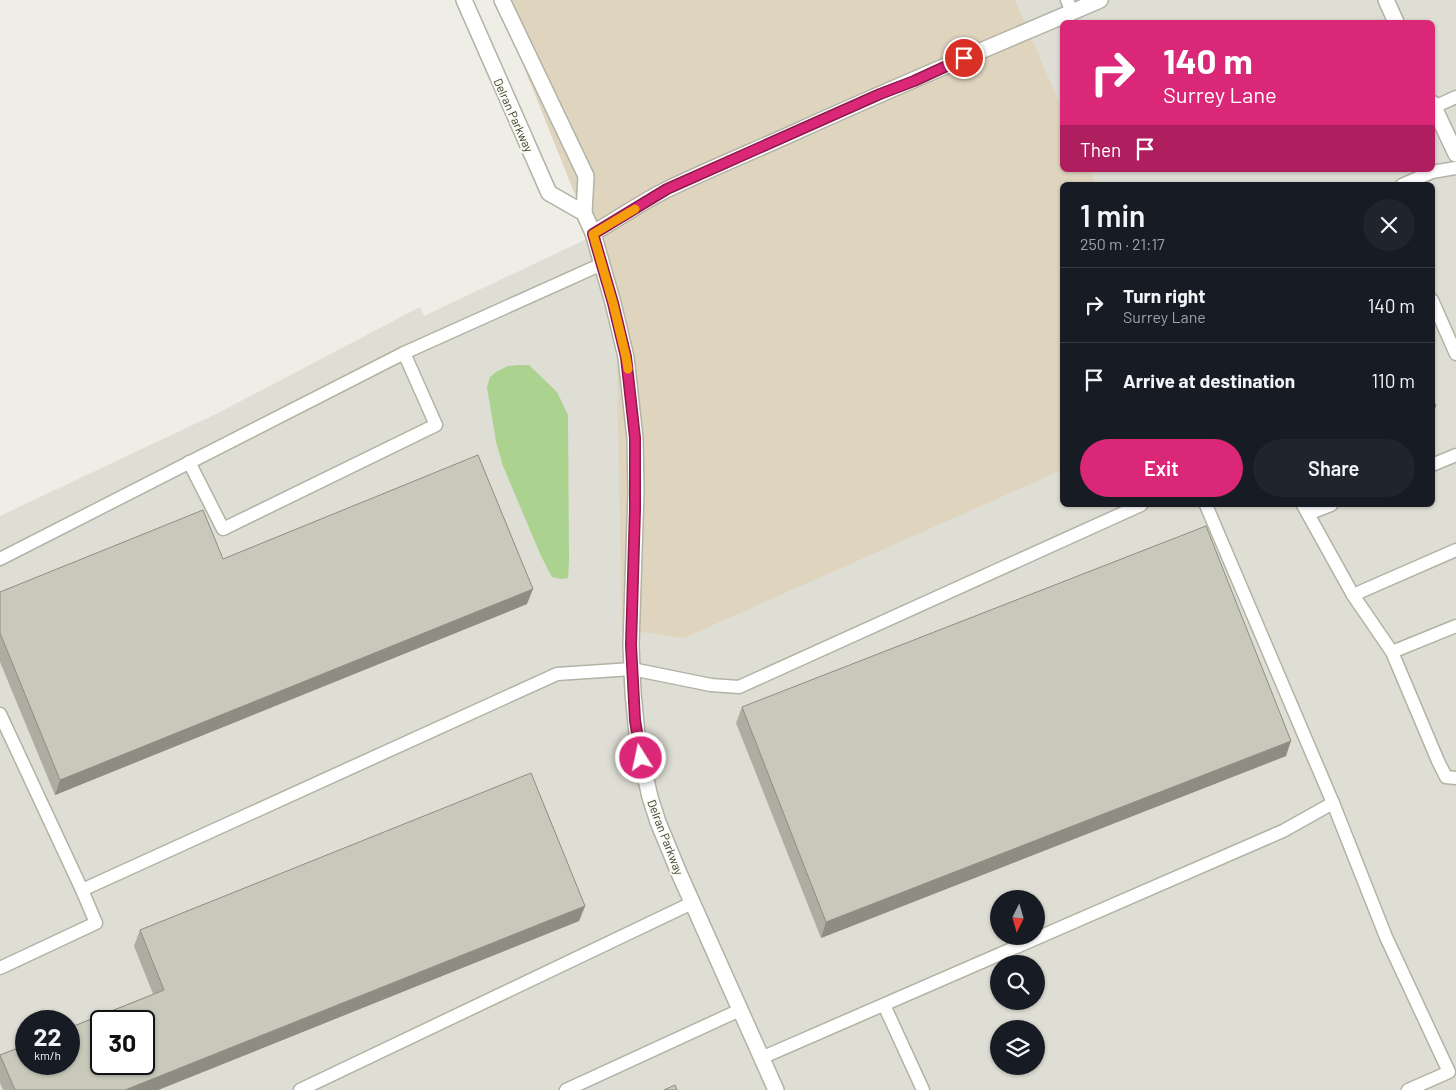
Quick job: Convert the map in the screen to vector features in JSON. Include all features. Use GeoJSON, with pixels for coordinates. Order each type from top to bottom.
{"type":"FeatureCollection","features":[{"type":"Feature","properties":{"kind":"street","name":"Delran Parkway"},"geometry":{"type":"LineString","coordinates":[[464,0],[549,193],[584,213]]}},
{"type":"Feature","properties":{"kind":"street","name":"Delran Parkway"},"geometry":{"type":"LineString","coordinates":[[502,0],[586,176],[584,213],[602,264],[626,357],[635,438],[636,492],[632,669],[636,728],[643,771],[665,839],[776,1090]]}},
{"type":"Feature","properties":{"kind":"street"},"geometry":{"type":"LineString","coordinates":[[593,234],[667,189],[880,94],[914,81],[1070,6],[1100,0]]}},
{"type":"Feature","properties":{"kind":"street"},"geometry":{"type":"LineString","coordinates":[[1386,0],[1395,20]]}},
{"type":"Feature","properties":{"kind":"street"},"geometry":{"type":"LineString","coordinates":[[1435,109],[1456,154]]}},
{"type":"Feature","properties":{"kind":"lane"},"geometry":{"type":"LineString","coordinates":[[1435,104],[1456,97]]}},
{"type":"Feature","properties":{"kind":"lane"},"geometry":{"type":"LineString","coordinates":[[1435,172],[1456,168]]}},
{"type":"Feature","properties":{"kind":"lane"},"geometry":{"type":"LineString","coordinates":[[1409,182],[1432,172]]}},
{"type":"Feature","properties":{"kind":"lane"},"geometry":{"type":"LineString","coordinates":[[0,559],[404,353],[602,264]]}},
{"type":"Feature","properties":{"kind":"lane"},"geometry":{"type":"LineString","coordinates":[[1435,307],[1456,354]]}},
{"type":"Feature","properties":{"kind":"lane"},"geometry":{"type":"LineString","coordinates":[[189,462],[223,529],[436,424],[404,353]]}},
{"type":"Feature","properties":{"kind":"lane"},"geometry":{"type":"LineString","coordinates":[[1435,464],[1456,455]]}},
{"type":"Feature","properties":{"kind":"lane"},"geometry":{"type":"LineString","coordinates":[[82,890],[557,674],[632,669],[711,685],[739,687],[1137,507]]}},
{"type":"Feature","properties":{"kind":"lane"},"geometry":{"type":"LineString","coordinates":[[1207,507],[1333,802],[1386,937],[1449,1072],[1408,1090]]}},
{"type":"Feature","properties":{"kind":"lane"},"geometry":{"type":"LineString","coordinates":[[1321,507],[1306,510],[1353,595],[1392,652],[1446,777],[1456,778]]}},
{"type":"Feature","properties":{"kind":"lane"},"geometry":{"type":"LineString","coordinates":[[1353,595],[1456,550]]}},
{"type":"Feature","properties":{"kind":"lane"},"geometry":{"type":"LineString","coordinates":[[1392,652],[1456,626]]}},
{"type":"Feature","properties":{"kind":"lane"},"geometry":{"type":"LineString","coordinates":[[0,714],[96,924],[0,968]]}},
{"type":"Feature","properties":{"kind":"lane"},"geometry":{"type":"LineString","coordinates":[[761,1058],[1283,831],[1333,802]]}},
{"type":"Feature","properties":{"kind":"lane"},"geometry":{"type":"LineString","coordinates":[[300,1090],[692,903]]}},
{"type":"Feature","properties":{"kind":"lane"},"geometry":{"type":"LineString","coordinates":[[884,1005],[923,1090]]}},
{"type":"Feature","properties":{"kind":"lane"},"geometry":{"type":"LineString","coordinates":[[566,1090],[740,1010]]}},
{"type":"Feature","properties":{"kind":"shaded area"},"geometry":{"type":"Polygon","coordinates":[[[497,0],[1015,0],[1060,104],[1060,172],[1091,172],[1095,182],[1060,182],[1060,471],[684,638],[622,629],[616,324],[592,237],[497,0]]]}},
{"type":"Feature","properties":{"kind":"shaded area"},"geometry":{"type":"Polygon","coordinates":[[[997,0],[1456,0],[1456,1090],[0,1090],[0,516],[220,412],[420,307],[424,316],[1013,37],[997,0]]]}},
{"type":"Feature","properties":{"kind":"shaded area"},"geometry":{"type":"Polygon","coordinates":[[[529,365],[557,392],[568,415],[568,578],[552,577],[541,556],[503,466],[496,442],[487,387],[490,377],[496,372],[508,366],[529,365]]]}},
{"type":"Feature","properties":{"kind":"building"},"geometry":{"type":"Polygon","coordinates":[[[478,455],[533,589],[60,780],[0,633],[0,592],[203,510],[223,559],[478,455]]]}},
{"type":"Feature","properties":{"kind":"building"},"geometry":{"type":"Polygon","coordinates":[[[1206,526],[1291,741],[826,922],[742,707],[1206,526]]]}},
{"type":"Feature","properties":{"kind":"building"},"geometry":{"type":"Polygon","coordinates":[[[531,773],[585,906],[125,1090],[15,1090],[0,1055],[15,1049],[15,1075],[80,1075],[80,1024],[90,1020],[90,1075],[155,1075],[155,1010],[114,1010],[164,990],[140,930],[531,773]]]}},
{"type":"Feature","properties":{"kind":"building"},"geometry":{"type":"Polygon","coordinates":[[[675,1085],[677,1090],[664,1090],[675,1085]]]}},
{"type":"Feature","properties":{"kind":"slow traffic"},"geometry":{"type":"LineString","coordinates":[[628,369],[613,303],[593,234],[635,209]]}},
{"type":"Feature","properties":{"kind":"route"},"geometry":{"type":"LineString","coordinates":[[641,758],[635,720],[631,645],[635,438],[626,357],[593,234],[667,189],[964,58]]}}]}
